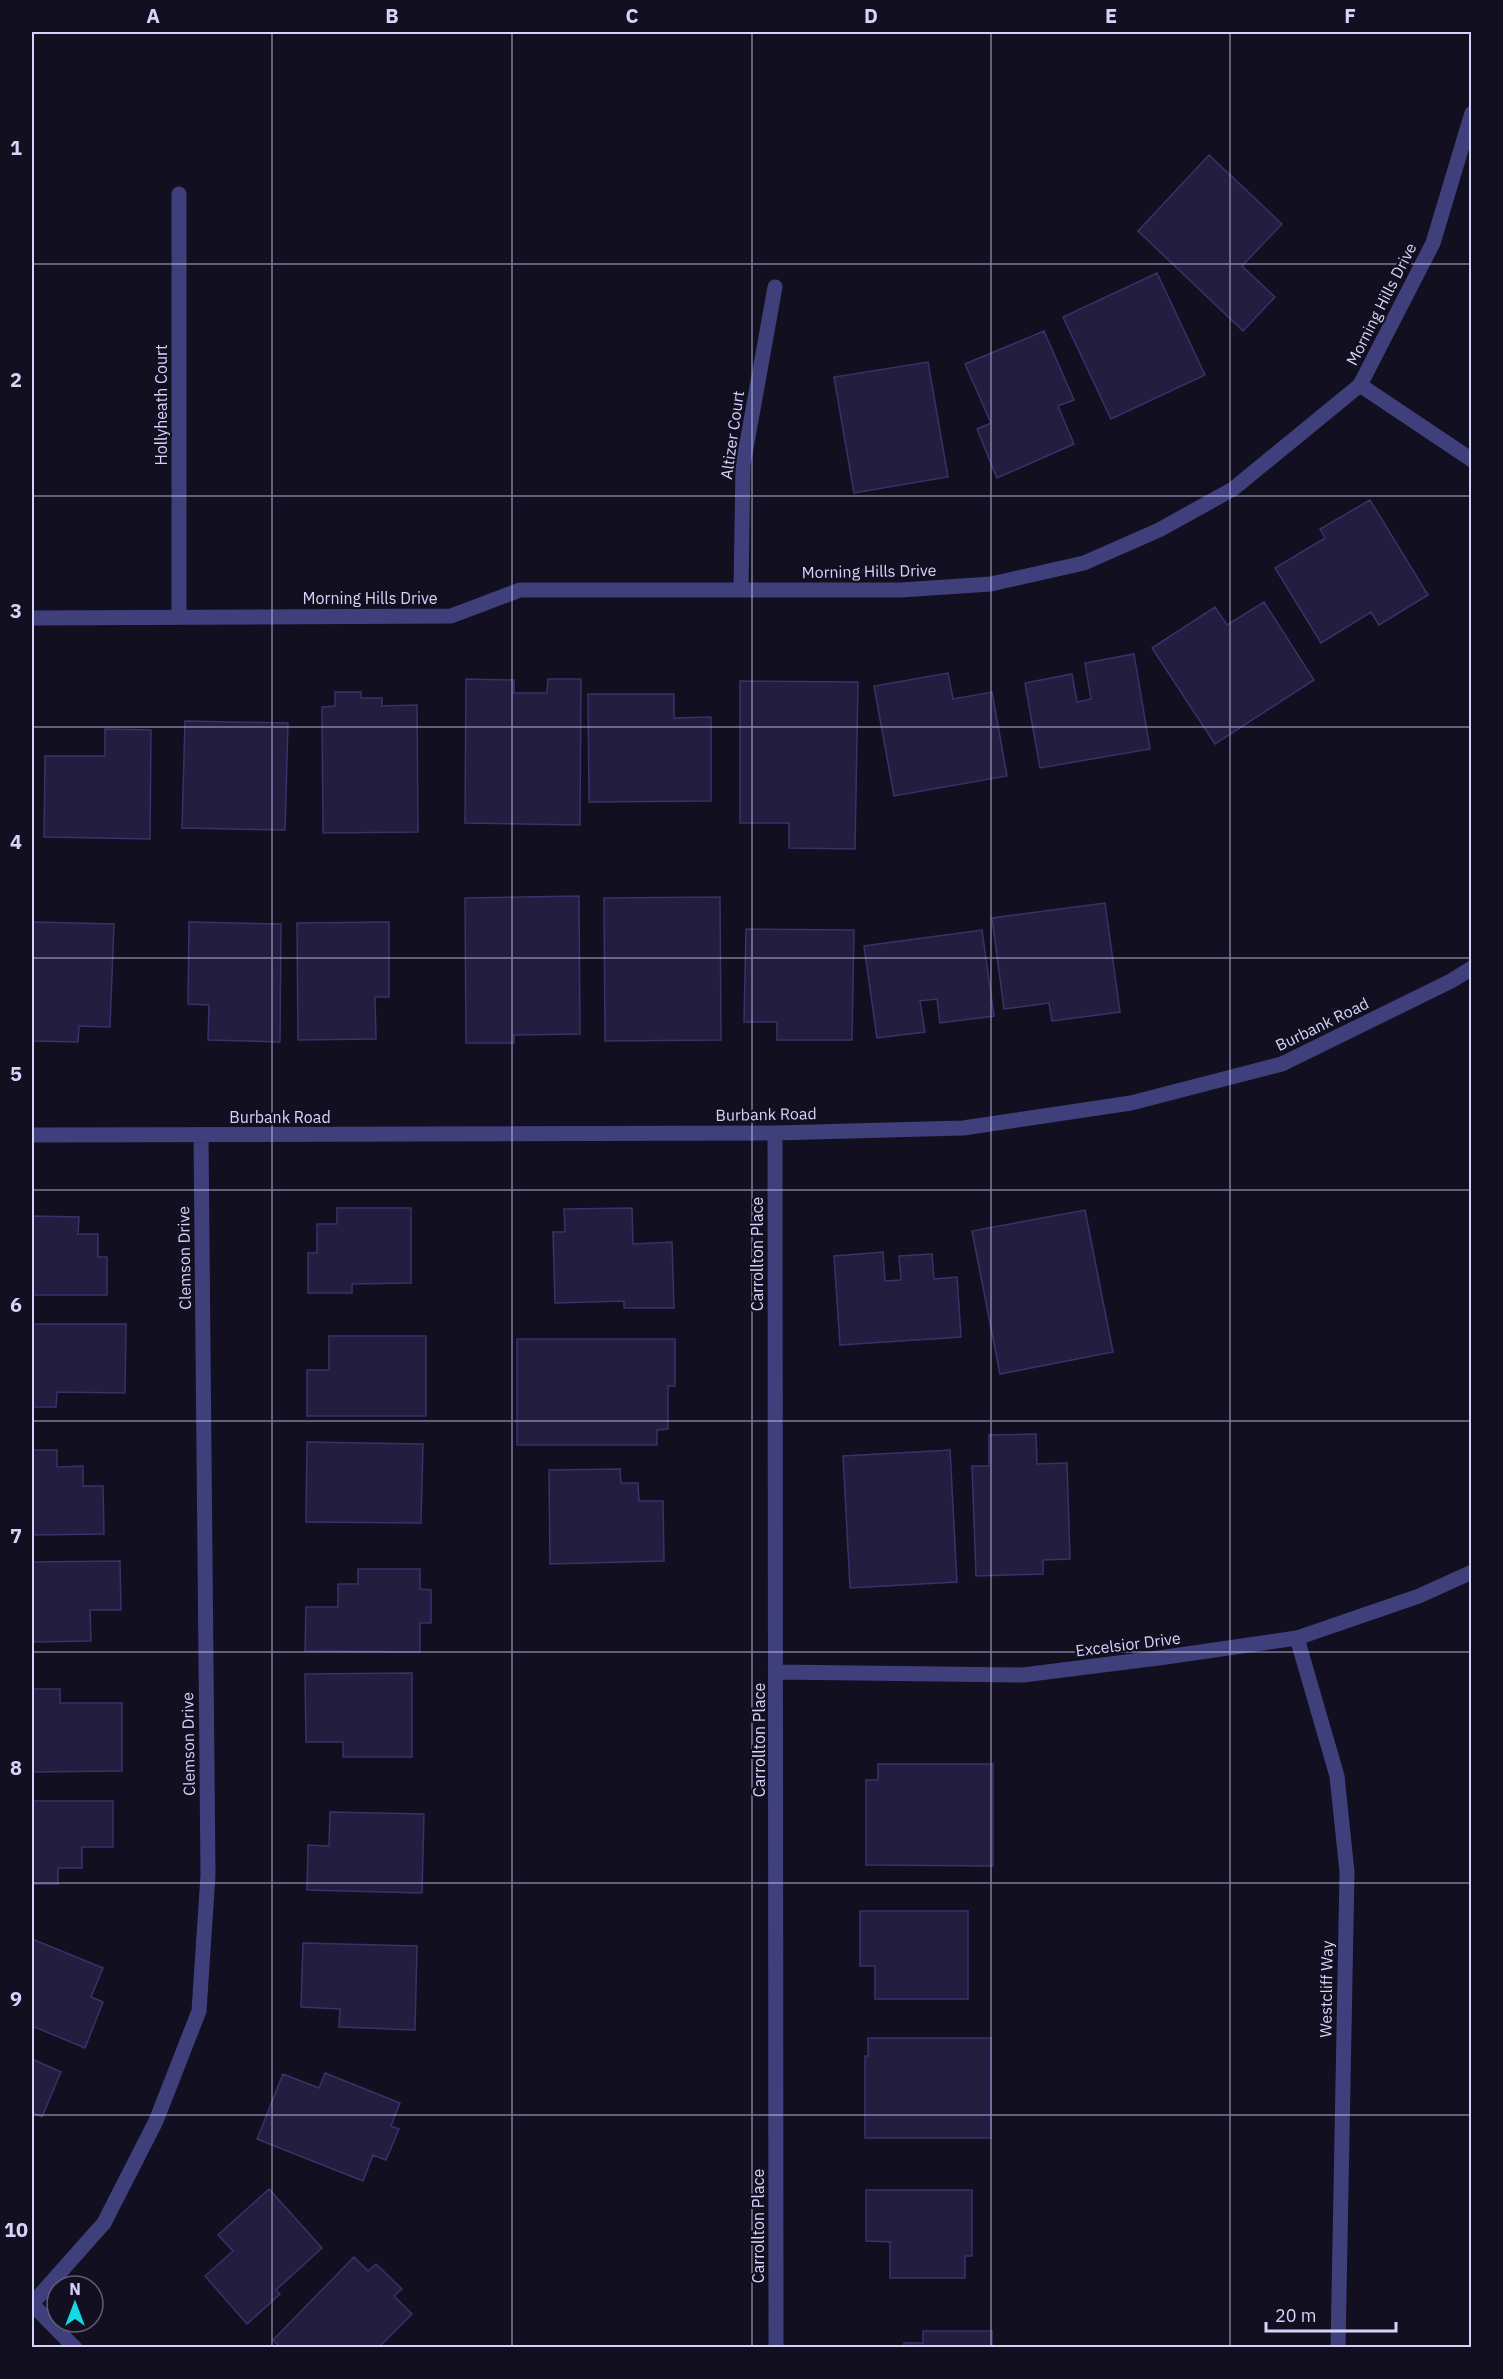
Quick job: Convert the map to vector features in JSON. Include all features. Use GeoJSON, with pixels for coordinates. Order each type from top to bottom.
{"type":"FeatureCollection","features":[{"type":"Feature","properties":{"kind":"street","name":"Morning Hills Drive"},"geometry":{"type":"LineString","coordinates":[[32,618],[451,616],[520,590],[901,590],[991,584],[1084,563],[1159,530],[1233,489],[1360,385],[1433,243],[1472,113]]}},
{"type":"Feature","properties":{"kind":"street","name":"Hollyheath Court"},"geometry":{"type":"LineString","coordinates":[[179,194],[179,617]]}},
{"type":"Feature","properties":{"kind":"street","name":"Altizer Court"},"geometry":{"type":"LineString","coordinates":[[741,590],[743,465],[775,287]]}},
{"type":"Feature","properties":{"kind":"street"},"geometry":{"type":"LineString","coordinates":[[1360,385],[1472,460]]}},
{"type":"Feature","properties":{"kind":"street","name":"Burbank Road"},"geometry":{"type":"LineString","coordinates":[[32,1136],[775,1133],[963,1128],[1131,1103],[1282,1064],[1451,981],[1472,968]]}},
{"type":"Feature","properties":{"kind":"street","name":"Carrollton Place"},"geometry":{"type":"LineString","coordinates":[[775,1133],[776,2348]]}},
{"type":"Feature","properties":{"kind":"street","name":"Clemson Drive"},"geometry":{"type":"LineString","coordinates":[[32,2304],[104,2223],[156,2121],[199,2011],[208,1875],[201,1136]]}},
{"type":"Feature","properties":{"kind":"street","name":"Excelsior Drive"},"geometry":{"type":"LineString","coordinates":[[777,1672],[1023,1675],[1298,1638],[1419,1596],[1472,1572]]}},
{"type":"Feature","properties":{"kind":"street","name":"Westcliff Way"},"geometry":{"type":"LineString","coordinates":[[1298,1638],[1336,1776],[1347,1872],[1338,2348]]}},
{"type":"Feature","properties":{"kind":"street"},"geometry":{"type":"LineString","coordinates":[[32,2304],[75,2348]]}},
{"type":"Feature","properties":{"kind":"building"},"geometry":{"type":"Polygon","coordinates":[[[1209,155],[1282,224],[1242,266],[1275,297],[1243,331],[1138,231],[1209,155]]]}},
{"type":"Feature","properties":{"kind":"building"},"geometry":{"type":"Polygon","coordinates":[[[1157,273],[1205,375],[1111,419],[1063,317],[1157,273]]]}},
{"type":"Feature","properties":{"kind":"building"},"geometry":{"type":"Polygon","coordinates":[[[1044,331],[1074,400],[1058,406],[1074,444],[997,478],[977,429],[991,423],[965,364],[1044,331]]]}},
{"type":"Feature","properties":{"kind":"building"},"geometry":{"type":"Polygon","coordinates":[[[928,362],[948,477],[854,493],[834,377],[928,362]]]}},
{"type":"Feature","properties":{"kind":"building"},"geometry":{"type":"Polygon","coordinates":[[[1370,500],[1428,595],[1379,625],[1371,612],[1321,643],[1275,568],[1325,538],[1320,529],[1370,500]]]}},
{"type":"Feature","properties":{"kind":"building"},"geometry":{"type":"Polygon","coordinates":[[[1264,602],[1314,680],[1215,744],[1152,648],[1215,607],[1227,625],[1264,602]]]}},
{"type":"Feature","properties":{"kind":"building"},"geometry":{"type":"Polygon","coordinates":[[[1134,654],[1150,749],[1040,768],[1025,683],[1072,674],[1077,702],[1091,699],[1085,663],[1134,654]]]}},
{"type":"Feature","properties":{"kind":"building"},"geometry":{"type":"Polygon","coordinates":[[[948,673],[953,699],[992,692],[1007,776],[894,796],[874,686],[948,673]]]}},
{"type":"Feature","properties":{"kind":"building"},"geometry":{"type":"Polygon","coordinates":[[[466,679],[514,680],[514,693],[547,693],[548,679],[581,679],[580,825],[465,823],[466,679]]]}},
{"type":"Feature","properties":{"kind":"building"},"geometry":{"type":"Polygon","coordinates":[[[740,681],[858,682],[855,849],[789,848],[789,823],[740,823],[740,681]]]}},
{"type":"Feature","properties":{"kind":"building"},"geometry":{"type":"Polygon","coordinates":[[[335,692],[361,692],[361,698],[382,698],[382,706],[417,705],[418,832],[323,833],[322,707],[335,706],[335,692]]]}},
{"type":"Feature","properties":{"kind":"building"},"geometry":{"type":"Polygon","coordinates":[[[588,694],[674,694],[674,718],[711,717],[711,801],[589,802],[588,694]]]}},
{"type":"Feature","properties":{"kind":"building"},"geometry":{"type":"Polygon","coordinates":[[[185,721],[288,723],[285,830],[182,828],[185,721]]]}},
{"type":"Feature","properties":{"kind":"building"},"geometry":{"type":"Polygon","coordinates":[[[105,729],[151,730],[150,839],[44,837],[45,756],[105,756],[105,729]]]}},
{"type":"Feature","properties":{"kind":"building"},"geometry":{"type":"Polygon","coordinates":[[[579,896],[580,1034],[514,1035],[514,1043],[466,1043],[465,898],[579,896]]]}},
{"type":"Feature","properties":{"kind":"building"},"geometry":{"type":"Polygon","coordinates":[[[720,897],[721,1040],[605,1041],[604,898],[720,897]]]}},
{"type":"Feature","properties":{"kind":"building"},"geometry":{"type":"Polygon","coordinates":[[[1105,903],[1120,1012],[1052,1021],[1049,1003],[1004,1009],[992,918],[1105,903]]]}},
{"type":"Feature","properties":{"kind":"building"},"geometry":{"type":"Polygon","coordinates":[[[32,922],[114,924],[110,1027],[79,1026],[78,1042],[32,1041],[32,922]]]}},
{"type":"Feature","properties":{"kind":"building"},"geometry":{"type":"Polygon","coordinates":[[[189,922],[281,924],[280,1042],[208,1040],[209,1005],[188,1004],[189,922]]]}},
{"type":"Feature","properties":{"kind":"building"},"geometry":{"type":"Polygon","coordinates":[[[389,922],[389,997],[375,997],[376,1039],[298,1040],[297,923],[389,922]]]}},
{"type":"Feature","properties":{"kind":"building"},"geometry":{"type":"Polygon","coordinates":[[[746,929],[854,930],[852,1040],[777,1040],[777,1022],[744,1022],[746,929]]]}},
{"type":"Feature","properties":{"kind":"building"},"geometry":{"type":"Polygon","coordinates":[[[982,930],[994,1016],[940,1023],[937,999],[920,1001],[925,1032],[877,1038],[864,946],[982,930]]]}},
{"type":"Feature","properties":{"kind":"building"},"geometry":{"type":"Polygon","coordinates":[[[337,1208],[411,1208],[411,1283],[352,1284],[352,1293],[308,1293],[308,1253],[317,1253],[317,1224],[337,1224],[337,1208]]]}},
{"type":"Feature","properties":{"kind":"building"},"geometry":{"type":"Polygon","coordinates":[[[632,1208],[633,1244],[672,1242],[674,1308],[624,1308],[624,1301],[555,1303],[553,1232],[565,1232],[564,1209],[632,1208]]]}},
{"type":"Feature","properties":{"kind":"building"},"geometry":{"type":"Polygon","coordinates":[[[1085,1210],[1113,1352],[1000,1374],[972,1231],[1085,1210]]]}},
{"type":"Feature","properties":{"kind":"building"},"geometry":{"type":"Polygon","coordinates":[[[32,1216],[79,1217],[78,1234],[98,1234],[98,1257],[107,1257],[107,1295],[32,1295],[32,1216]]]}},
{"type":"Feature","properties":{"kind":"building"},"geometry":{"type":"Polygon","coordinates":[[[883,1252],[885,1281],[901,1280],[899,1256],[932,1254],[934,1279],[957,1277],[961,1337],[840,1345],[834,1256],[883,1252]]]}},
{"type":"Feature","properties":{"kind":"building"},"geometry":{"type":"Polygon","coordinates":[[[32,1324],[126,1324],[125,1393],[57,1392],[56,1407],[32,1407],[32,1324]]]}},
{"type":"Feature","properties":{"kind":"building"},"geometry":{"type":"Polygon","coordinates":[[[329,1336],[426,1336],[426,1416],[307,1416],[307,1370],[329,1370],[329,1336]]]}},
{"type":"Feature","properties":{"kind":"building"},"geometry":{"type":"Polygon","coordinates":[[[517,1339],[675,1339],[675,1386],[668,1386],[668,1429],[657,1430],[657,1445],[517,1445],[517,1339]]]}},
{"type":"Feature","properties":{"kind":"building"},"geometry":{"type":"Polygon","coordinates":[[[1036,1434],[1037,1464],[1067,1463],[1070,1559],[1043,1560],[1043,1574],[976,1576],[972,1466],[989,1466],[989,1435],[1036,1434]]]}},
{"type":"Feature","properties":{"kind":"building"},"geometry":{"type":"Polygon","coordinates":[[[307,1442],[423,1444],[421,1523],[306,1522],[307,1442]]]}},
{"type":"Feature","properties":{"kind":"building"},"geometry":{"type":"Polygon","coordinates":[[[32,1450],[57,1450],[57,1467],[83,1466],[83,1486],[103,1486],[104,1534],[32,1535],[32,1450]]]}},
{"type":"Feature","properties":{"kind":"building"},"geometry":{"type":"Polygon","coordinates":[[[950,1450],[957,1582],[850,1588],[843,1456],[950,1450]]]}},
{"type":"Feature","properties":{"kind":"building"},"geometry":{"type":"Polygon","coordinates":[[[620,1469],[621,1483],[638,1483],[639,1501],[663,1501],[664,1561],[550,1564],[549,1470],[620,1469]]]}},
{"type":"Feature","properties":{"kind":"building"},"geometry":{"type":"Polygon","coordinates":[[[120,1561],[121,1610],[90,1610],[91,1641],[32,1642],[32,1562],[120,1561]]]}},
{"type":"Feature","properties":{"kind":"building"},"geometry":{"type":"Polygon","coordinates":[[[358,1569],[420,1569],[420,1589],[431,1590],[431,1623],[420,1623],[420,1652],[305,1651],[306,1607],[338,1607],[338,1584],[358,1584],[358,1569]]]}},
{"type":"Feature","properties":{"kind":"building"},"geometry":{"type":"Polygon","coordinates":[[[412,1673],[412,1757],[343,1757],[343,1742],[306,1742],[305,1674],[412,1673]]]}},
{"type":"Feature","properties":{"kind":"building"},"geometry":{"type":"Polygon","coordinates":[[[32,1689],[60,1689],[60,1703],[122,1703],[122,1771],[32,1772],[32,1689]]]}},
{"type":"Feature","properties":{"kind":"building"},"geometry":{"type":"Polygon","coordinates":[[[878,1764],[993,1764],[993,1866],[866,1865],[866,1780],[878,1780],[878,1764]]]}},
{"type":"Feature","properties":{"kind":"building"},"geometry":{"type":"Polygon","coordinates":[[[32,1801],[113,1801],[113,1847],[82,1847],[82,1868],[58,1868],[58,1884],[32,1884],[32,1801]]]}},
{"type":"Feature","properties":{"kind":"building"},"geometry":{"type":"Polygon","coordinates":[[[330,1812],[424,1814],[422,1893],[307,1890],[308,1845],[329,1846],[330,1812]]]}},
{"type":"Feature","properties":{"kind":"building"},"geometry":{"type":"Polygon","coordinates":[[[860,1911],[968,1911],[968,1999],[875,1999],[875,1966],[860,1966],[860,1911]]]}},
{"type":"Feature","properties":{"kind":"building"},"geometry":{"type":"Polygon","coordinates":[[[32,1939],[103,1968],[91,1997],[103,2002],[85,2048],[32,2026],[32,1939]]]}},
{"type":"Feature","properties":{"kind":"building"},"geometry":{"type":"Polygon","coordinates":[[[303,1943],[417,1946],[415,2030],[339,2027],[340,2009],[301,2007],[303,1943]]]}},
{"type":"Feature","properties":{"kind":"building"},"geometry":{"type":"Polygon","coordinates":[[[868,2038],[991,2038],[991,2138],[865,2138],[865,2056],[868,2056],[868,2038]]]}},
{"type":"Feature","properties":{"kind":"building"},"geometry":{"type":"Polygon","coordinates":[[[32,2059],[61,2072],[42,2117],[32,2112],[32,2059]]]}},
{"type":"Feature","properties":{"kind":"building"},"geometry":{"type":"Polygon","coordinates":[[[325,2073],[400,2103],[391,2126],[399,2129],[386,2160],[373,2155],[363,2181],[257,2139],[283,2074],[319,2088],[325,2073]]]}},
{"type":"Feature","properties":{"kind":"building"},"geometry":{"type":"Polygon","coordinates":[[[269,2189],[322,2248],[276,2290],[280,2294],[247,2324],[205,2276],[233,2251],[218,2235],[269,2189]]]}},
{"type":"Feature","properties":{"kind":"building"},"geometry":{"type":"Polygon","coordinates":[[[866,2190],[972,2190],[972,2256],[965,2256],[965,2278],[890,2278],[890,2242],[866,2241],[866,2190]]]}},
{"type":"Feature","properties":{"kind":"building"},"geometry":{"type":"Polygon","coordinates":[[[354,2257],[368,2271],[376,2264],[402,2289],[394,2296],[412,2314],[378,2348],[281,2348],[273,2340],[354,2257]]]}},
{"type":"Feature","properties":{"kind":"building"},"geometry":{"type":"Polygon","coordinates":[[[923,2331],[992,2331],[992,2348],[904,2348],[904,2343],[923,2343],[923,2331]]]}}]}
